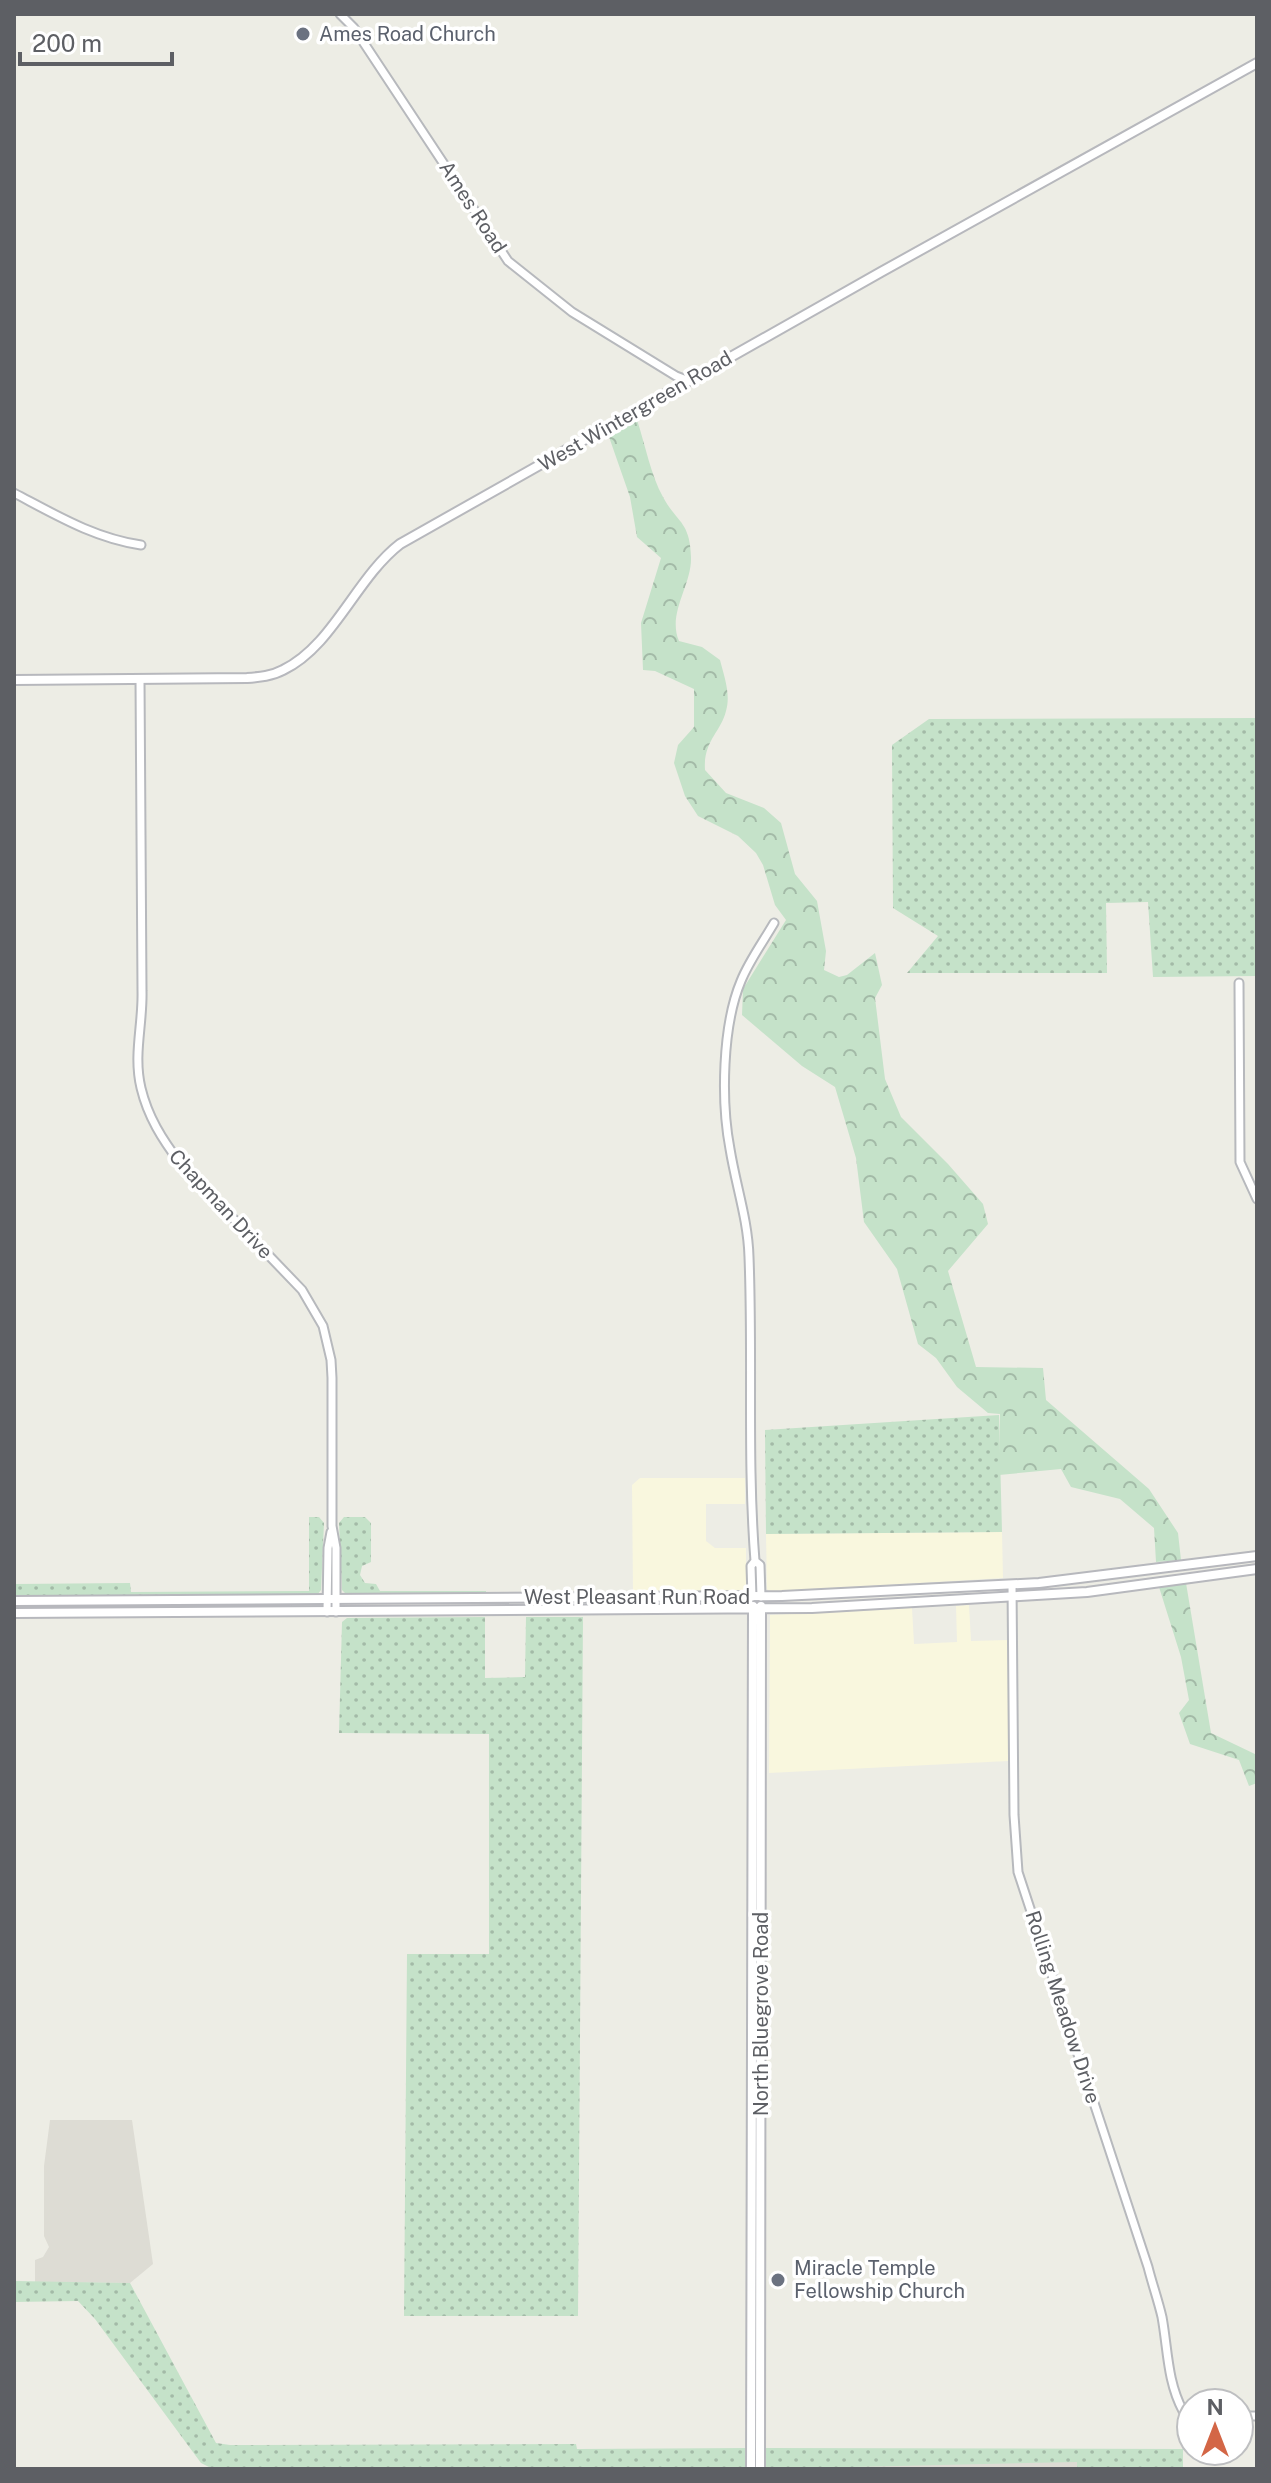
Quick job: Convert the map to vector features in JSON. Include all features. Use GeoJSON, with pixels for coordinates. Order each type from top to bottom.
{"type":"FeatureCollection","features":[{"type":"Feature","properties":{"kind":"main road","name":"West Wintergreen Road"},"geometry":{"type":"LineString","coordinates":[[14,680],[247,678],[284,670],[311,649],[380,561],[400,544],[1257,63]]}},
{"type":"Feature","properties":{"kind":"main road","name":"West Pleasant Run Road"},"geometry":{"type":"LineString","coordinates":[[14,1601],[757,1597],[1012,1585],[1095,1578],[1257,1556]]}},
{"type":"Feature","properties":{"kind":"main road"},"geometry":{"type":"LineString","coordinates":[[1220,1561],[1222,1574]]}},
{"type":"Feature","properties":{"kind":"main road","name":"West Pleasant Run Road"},"geometry":{"type":"LineString","coordinates":[[14,1613],[660,1611],[859,1606],[1087,1592],[1257,1569]]}},
{"type":"Feature","properties":{"kind":"main road"},"geometry":{"type":"LineString","coordinates":[[858,1591],[859,1606]]}},
{"type":"Feature","properties":{"kind":"main road"},"geometry":{"type":"LineString","coordinates":[[660,1597],[660,1611]]}},
{"type":"Feature","properties":{"kind":"main road","name":"North Bluegrove Road"},"geometry":{"type":"LineString","coordinates":[[757,1597],[760,2469]]}},
{"type":"Feature","properties":{"kind":"main road"},"geometry":{"type":"LineString","coordinates":[[490,1598],[490,1612]]}},
{"type":"Feature","properties":{"kind":"main road"},"geometry":{"type":"LineString","coordinates":[[233,1600],[233,1613]]}},
{"type":"Feature","properties":{"kind":"main road","name":"North Bluegrove Road"},"geometry":{"type":"LineString","coordinates":[[751,2469],[758,1710]]}},
{"type":"Feature","properties":{"kind":"street","name":"Ames Road"},"geometry":{"type":"LineString","coordinates":[[340,14],[354,28],[508,261],[572,312],[689,381]]}},
{"type":"Feature","properties":{"kind":"street"},"geometry":{"type":"LineString","coordinates":[[14,493],[89,532],[141,545]]}},
{"type":"Feature","properties":{"kind":"street","name":"Chapman Drive"},"geometry":{"type":"LineString","coordinates":[[140,679],[142,994],[137,1055],[140,1085],[157,1131],[180,1163],[302,1290],[319,1318],[331,1360],[332,1526],[328,1548],[332,1612]]}},
{"type":"Feature","properties":{"kind":"street","name":"North Bluegrove Road"},"geometry":{"type":"LineString","coordinates":[[757,1597],[751,1566],[755,1561],[750,1501],[748,1240],[727,1132],[728,1021],[741,980],[774,923]]}},
{"type":"Feature","properties":{"kind":"street"},"geometry":{"type":"LineString","coordinates":[[1239,983],[1240,1162],[1257,1199]]}},
{"type":"Feature","properties":{"kind":"street","name":"Rolling Meadow Drive"},"geometry":{"type":"LineString","coordinates":[[1012,1585],[1014,1815],[1018,1872],[1148,2267],[1162,2317],[1168,2367],[1175,2393]]}},
{"type":"Feature","properties":{"kind":"shaded area"},"geometry":{"type":"Polygon","coordinates":[[[640,1478],[745,1478],[745,1504],[706,1504],[706,1541],[715,1548],[746,1548],[746,1592],[633,1593],[632,1485],[640,1478]]]}},
{"type":"Feature","properties":{"kind":"shaded area"},"geometry":{"type":"Polygon","coordinates":[[[1002,1532],[1003,1578],[770,1592],[767,1589],[766,1534],[1002,1532]]]}},
{"type":"Feature","properties":{"kind":"shaded area"},"geometry":{"type":"Polygon","coordinates":[[[969,1605],[971,1641],[1008,1640],[1008,1761],[769,1773],[770,1615],[912,1608],[914,1644],[957,1642],[956,1606],[969,1605]]]}},
{"type":"Feature","properties":{"kind":"shaded area"},"geometry":{"type":"Polygon","coordinates":[[[50,2120],[132,2120],[153,2264],[130,2283],[35,2282],[35,2260],[43,2257],[49,2247],[44,2236],[44,2166],[50,2120]]]}},
{"type":"Feature","properties":{"kind":"shaded area"},"geometry":{"type":"Polygon","coordinates":[[[766,2457],[1110,2457],[1109,2469],[766,2469],[766,2457]]]}},
{"type":"Feature","properties":{"kind":"green space"},"geometry":{"type":"Polygon","coordinates":[[[637,420],[659,489],[685,529],[690,545],[690,568],[676,620],[679,641],[702,647],[720,660],[726,685],[726,711],[709,744],[705,770],[726,793],[764,808],[781,823],[795,874],[817,901],[826,951],[824,970],[839,977],[847,975],[875,953],[882,985],[875,998],[885,1079],[901,1117],[983,1204],[988,1224],[948,1271],[976,1367],[1043,1368],[1046,1400],[1149,1489],[1178,1533],[1181,1560],[1156,1562],[1154,1528],[1120,1499],[1071,1487],[1061,1469],[999,1475],[1000,1414],[988,1413],[957,1387],[936,1358],[918,1344],[897,1269],[864,1222],[856,1158],[835,1087],[802,1066],[742,1015],[743,989],[786,920],[775,905],[763,865],[756,853],[738,836],[698,816],[685,796],[674,763],[678,745],[694,727],[694,689],[655,671],[643,670],[641,623],[661,558],[637,537],[630,497],[608,434],[637,420]]]}},
{"type":"Feature","properties":{"kind":"green space"},"geometry":{"type":"Polygon","coordinates":[[[1257,718],[1257,976],[1153,977],[1148,902],[1106,903],[1107,973],[907,973],[938,936],[893,908],[892,745],[929,719],[1257,718]]]}},
{"type":"Feature","properties":{"kind":"green space"},"geometry":{"type":"Polygon","coordinates":[[[999,1415],[1002,1532],[766,1534],[765,1430],[999,1415]]]}},
{"type":"Feature","properties":{"kind":"green space"},"geometry":{"type":"Polygon","coordinates":[[[309,1517],[319,1517],[324,1523],[321,1590],[317,1595],[14,1595],[14,1584],[130,1583],[131,1592],[309,1591],[309,1517]]]}},
{"type":"Feature","properties":{"kind":"green space"},"geometry":{"type":"Polygon","coordinates":[[[344,1517],[365,1517],[371,1523],[371,1562],[362,1566],[360,1575],[365,1583],[376,1584],[380,1591],[486,1591],[486,1594],[347,1595],[342,1590],[339,1523],[344,1517]]]}},
{"type":"Feature","properties":{"kind":"green space"},"geometry":{"type":"Polygon","coordinates":[[[1186,1583],[1211,1733],[1257,1755],[1257,1783],[1249,1786],[1239,1760],[1190,1744],[1179,1713],[1189,1700],[1181,1657],[1159,1587],[1186,1583]]]}},
{"type":"Feature","properties":{"kind":"green space"},"geometry":{"type":"Polygon","coordinates":[[[485,1617],[485,1678],[525,1677],[526,1617],[583,1617],[578,2316],[404,2316],[407,1954],[489,1954],[489,1734],[339,1733],[342,1622],[347,1618],[485,1617]]]}},
{"type":"Feature","properties":{"kind":"green space"},"geometry":{"type":"Polygon","coordinates":[[[14,2281],[130,2283],[216,2443],[576,2444],[577,2449],[748,2448],[748,2469],[213,2469],[201,2463],[95,2319],[78,2301],[14,2302],[14,2281]]]}},
{"type":"Feature","properties":{"kind":"green space"},"geometry":{"type":"Polygon","coordinates":[[[765,2448],[1175,2449],[1175,2467],[1183,2467],[1077,2469],[1077,2462],[764,2469],[765,2448]]]}},
{"type":"Feature","properties":{"kind":"place","name":"Ames Road Church"},"geometry":{"type":"Point","coordinates":[303,34]}},
{"type":"Feature","properties":{"kind":"place","name":"Miracle Temple Fellowship Church"},"geometry":{"type":"Point","coordinates":[778,2280]}}]}
